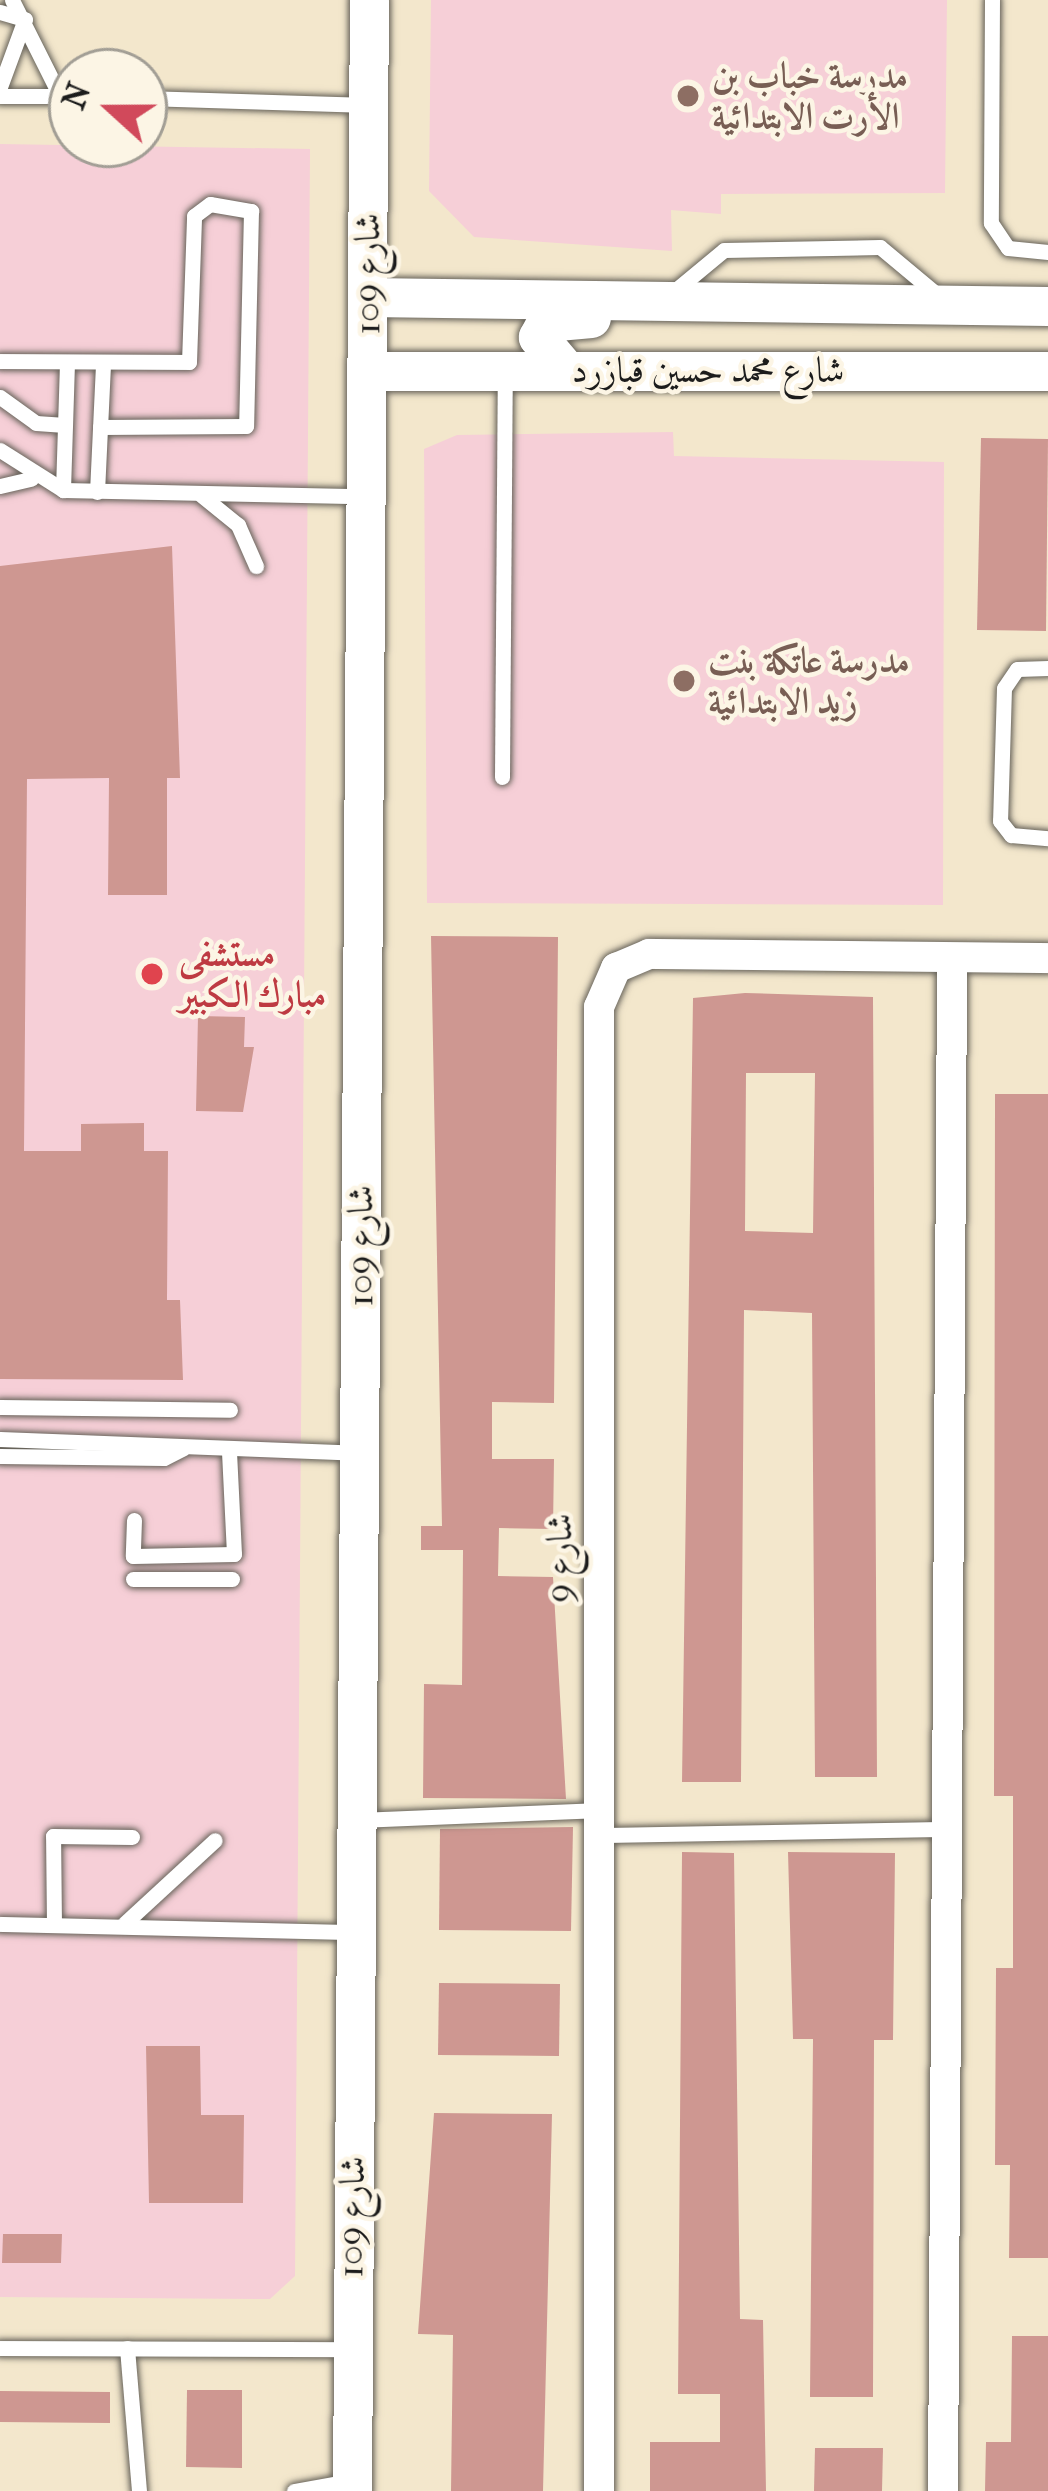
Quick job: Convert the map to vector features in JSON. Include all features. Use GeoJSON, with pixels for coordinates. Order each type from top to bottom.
{"type":"FeatureCollection","features":[{"type":"Feature","properties":{"kind":"street","name":"شارع 109"},"geometry":{"type":"LineString","coordinates":[[352,2486],[369,0]]}},
{"type":"Feature","properties":{"kind":"street","name":"شارع محمد حسين قبازرد"},"geometry":{"type":"LineString","coordinates":[[368,297],[1048,306]]}},
{"type":"Feature","properties":{"kind":"street"},"geometry":{"type":"LineString","coordinates":[[567,370],[538,337],[561,318],[754,319],[865,305]]}},
{"type":"Feature","properties":{"kind":"street","name":"شارع محمد حسين قبازرد"},"geometry":{"type":"LineString","coordinates":[[367,371],[1048,370]]}},
{"type":"Feature","properties":{"kind":"street","name":"شارع 9"},"geometry":{"type":"LineString","coordinates":[[599,2491],[599,1007],[616,968],[649,954],[952,961],[1048,958]]}},
{"type":"Feature","properties":{"kind":"street"},"geometry":{"type":"LineString","coordinates":[[943,2491],[952,961]]}},
{"type":"Feature","properties":{"kind":"lane"},"geometry":{"type":"LineString","coordinates":[[12,0],[48,61]]}},
{"type":"Feature","properties":{"kind":"lane"},"geometry":{"type":"LineString","coordinates":[[992,0],[991,223],[1008,248],[1048,252]]}},
{"type":"Feature","properties":{"kind":"lane"},"geometry":{"type":"LineString","coordinates":[[0,12],[26,19]]}},
{"type":"Feature","properties":{"kind":"lane"},"geometry":{"type":"LineString","coordinates":[[26,19],[0,92],[48,95]]}},
{"type":"Feature","properties":{"kind":"lane"},"geometry":{"type":"LineString","coordinates":[[168,99],[369,105]]}},
{"type":"Feature","properties":{"kind":"lane"},"geometry":{"type":"LineString","coordinates":[[0,361],[189,362],[194,216],[210,203],[251,211],[246,426],[100,427]]}},
{"type":"Feature","properties":{"kind":"lane"},"geometry":{"type":"LineString","coordinates":[[663,302],[724,250],[880,247],[959,305]]}},
{"type":"Feature","properties":{"kind":"lane"},"geometry":{"type":"LineString","coordinates":[[62,490],[67,362]]}},
{"type":"Feature","properties":{"kind":"lane"},"geometry":{"type":"LineString","coordinates":[[97,492],[103,365]]}},
{"type":"Feature","properties":{"kind":"lane"},"geometry":{"type":"LineString","coordinates":[[502,777],[505,371]]}},
{"type":"Feature","properties":{"kind":"lane"},"geometry":{"type":"LineString","coordinates":[[0,397],[35,423],[65,425]]}},
{"type":"Feature","properties":{"kind":"lane"},"geometry":{"type":"LineString","coordinates":[[0,450],[31,479],[62,490],[364,496]]}},
{"type":"Feature","properties":{"kind":"lane"},"geometry":{"type":"LineString","coordinates":[[0,486],[31,479]]}},
{"type":"Feature","properties":{"kind":"lane"},"geometry":{"type":"LineString","coordinates":[[201,495],[238,525],[256,566]]}},
{"type":"Feature","properties":{"kind":"lane"},"geometry":{"type":"LineString","coordinates":[[1048,668],[1017,669],[1004,688],[1000,820],[1011,835],[1048,838]]}},
{"type":"Feature","properties":{"kind":"lane"},"geometry":{"type":"LineString","coordinates":[[0,1407],[230,1410]]}},
{"type":"Feature","properties":{"kind":"lane"},"geometry":{"type":"LineString","coordinates":[[0,1439],[360,1453]]}},
{"type":"Feature","properties":{"kind":"lane"},"geometry":{"type":"LineString","coordinates":[[0,1456],[164,1458],[184,1448]]}},
{"type":"Feature","properties":{"kind":"lane"},"geometry":{"type":"LineString","coordinates":[[134,1520],[133,1556],[234,1554],[229,1450]]}},
{"type":"Feature","properties":{"kind":"lane"},"geometry":{"type":"LineString","coordinates":[[133,1579],[232,1579]]}},
{"type":"Feature","properties":{"kind":"lane"},"geometry":{"type":"LineString","coordinates":[[357,1820],[947,1829]]}},
{"type":"Feature","properties":{"kind":"lane"},"geometry":{"type":"LineString","coordinates":[[54,1925],[53,1836],[132,1837]]}},
{"type":"Feature","properties":{"kind":"lane"},"geometry":{"type":"LineString","coordinates":[[122,1925],[215,1840]]}},
{"type":"Feature","properties":{"kind":"lane"},"geometry":{"type":"LineString","coordinates":[[0,1924],[355,1932]]}},
{"type":"Feature","properties":{"kind":"lane"},"geometry":{"type":"LineString","coordinates":[[0,2348],[350,2349]]}},
{"type":"Feature","properties":{"kind":"lane"},"geometry":{"type":"LineString","coordinates":[[127,2348],[139,2491]]}},
{"type":"Feature","properties":{"kind":"lane"},"geometry":{"type":"LineString","coordinates":[[294,2491],[352,2486]]}},
{"type":"Feature","properties":{"kind":"shaded area","name":"مدرسة خباب بن الأرت الابتدائية"},"geometry":{"type":"Polygon","coordinates":[[[431,0],[947,0],[945,193],[721,194],[721,214],[671,210],[672,251],[474,237],[429,191],[431,0]]]}},
{"type":"Feature","properties":{"kind":"shaded area","name":"مستشفى مبارك الكبير"},"geometry":{"type":"Polygon","coordinates":[[[0,144],[48,145],[48,168],[168,168],[168,147],[310,149],[295,2276],[270,2299],[0,2297],[0,144]]]}},
{"type":"Feature","properties":{"kind":"shaded area","name":"مدرسة عاتكة بنت زيد الابتدائية"},"geometry":{"type":"Polygon","coordinates":[[[673,432],[674,456],[944,462],[943,905],[427,903],[424,449],[457,435],[673,432]]]}},
{"type":"Feature","properties":{"kind":"building"},"geometry":{"type":"Polygon","coordinates":[[[981,438],[1048,439],[1046,631],[977,630],[981,438]]]}},
{"type":"Feature","properties":{"kind":"building"},"geometry":{"type":"Polygon","coordinates":[[[172,546],[180,778],[167,778],[167,895],[108,895],[109,778],[27,779],[24,1151],[81,1151],[81,1124],[144,1123],[144,1151],[168,1151],[167,1300],[180,1300],[183,1380],[0,1379],[0,566],[172,546]]]}},
{"type":"Feature","properties":{"kind":"building"},"geometry":{"type":"Polygon","coordinates":[[[431,936],[558,937],[554,1403],[492,1402],[492,1459],[554,1459],[553,1529],[499,1528],[498,1576],[553,1577],[566,1799],[423,1798],[424,1684],[462,1685],[463,1550],[421,1550],[421,1526],[442,1526],[431,936]]]}},
{"type":"Feature","properties":{"kind":"building"},"geometry":{"type":"Polygon","coordinates":[[[745,993],[873,997],[877,1777],[815,1777],[812,1313],[744,1310],[741,1782],[682,1782],[693,998],[745,993]],[[746,1073],[745,1231],[813,1233],[815,1073],[746,1073]]]}},
{"type":"Feature","properties":{"kind":"building"},"geometry":{"type":"Polygon","coordinates":[[[198,1016],[245,1017],[244,1047],[254,1047],[243,1112],[196,1111],[198,1016]]]}},
{"type":"Feature","properties":{"kind":"building"},"geometry":{"type":"Polygon","coordinates":[[[995,1094],[1048,1094],[1048,2258],[1009,2258],[1010,2165],[995,2165],[996,1968],[1013,1968],[1013,1796],[994,1796],[995,1094]]]}},
{"type":"Feature","properties":{"kind":"building"},"geometry":{"type":"Polygon","coordinates":[[[573,1827],[571,1931],[439,1930],[440,1829],[573,1827]]]}},
{"type":"Feature","properties":{"kind":"building"},"geometry":{"type":"Polygon","coordinates":[[[682,1852],[734,1853],[740,2319],[763,2320],[766,2491],[650,2491],[650,2442],[720,2442],[720,2394],[678,2394],[682,1852]]]}},
{"type":"Feature","properties":{"kind":"building"},"geometry":{"type":"Polygon","coordinates":[[[788,1852],[895,1853],[893,2040],[874,2040],[873,2397],[810,2397],[813,2039],[793,2039],[788,1852]]]}},
{"type":"Feature","properties":{"kind":"building"},"geometry":{"type":"Polygon","coordinates":[[[439,1983],[560,1984],[559,2056],[438,2055],[439,1983]]]}},
{"type":"Feature","properties":{"kind":"building"},"geometry":{"type":"Polygon","coordinates":[[[146,2046],[200,2046],[201,2115],[244,2115],[243,2203],[149,2203],[146,2046]]]}},
{"type":"Feature","properties":{"kind":"building"},"geometry":{"type":"Polygon","coordinates":[[[434,2113],[552,2114],[543,2491],[451,2491],[453,2335],[418,2334],[434,2113]]]}},
{"type":"Feature","properties":{"kind":"building"},"geometry":{"type":"Polygon","coordinates":[[[3,2234],[62,2234],[61,2263],[2,2263],[3,2234]]]}},
{"type":"Feature","properties":{"kind":"building"},"geometry":{"type":"Polygon","coordinates":[[[1012,2336],[1048,2336],[1048,2491],[985,2491],[986,2442],[1011,2442],[1012,2336]]]}},
{"type":"Feature","properties":{"kind":"building"},"geometry":{"type":"Polygon","coordinates":[[[187,2390],[242,2390],[242,2468],[186,2467],[187,2390]]]}},
{"type":"Feature","properties":{"kind":"building"},"geometry":{"type":"Polygon","coordinates":[[[0,2391],[110,2392],[110,2423],[0,2422],[0,2391]]]}},
{"type":"Feature","properties":{"kind":"building"},"geometry":{"type":"Polygon","coordinates":[[[815,2448],[883,2448],[882,2491],[814,2491],[815,2448]]]}},
{"type":"Feature","properties":{"kind":"place","name":"مدرسة خباب بن الأرت الابتدائية"},"geometry":{"type":"Point","coordinates":[688,96]}},
{"type":"Feature","properties":{"kind":"place","name":"مدرسة عاتكة بنت زيد الابتدائية"},"geometry":{"type":"Point","coordinates":[684,681]}},
{"type":"Feature","properties":{"kind":"place","name":"مستشفى مبارك الكبير"},"geometry":{"type":"Point","coordinates":[152,974]}}]}
